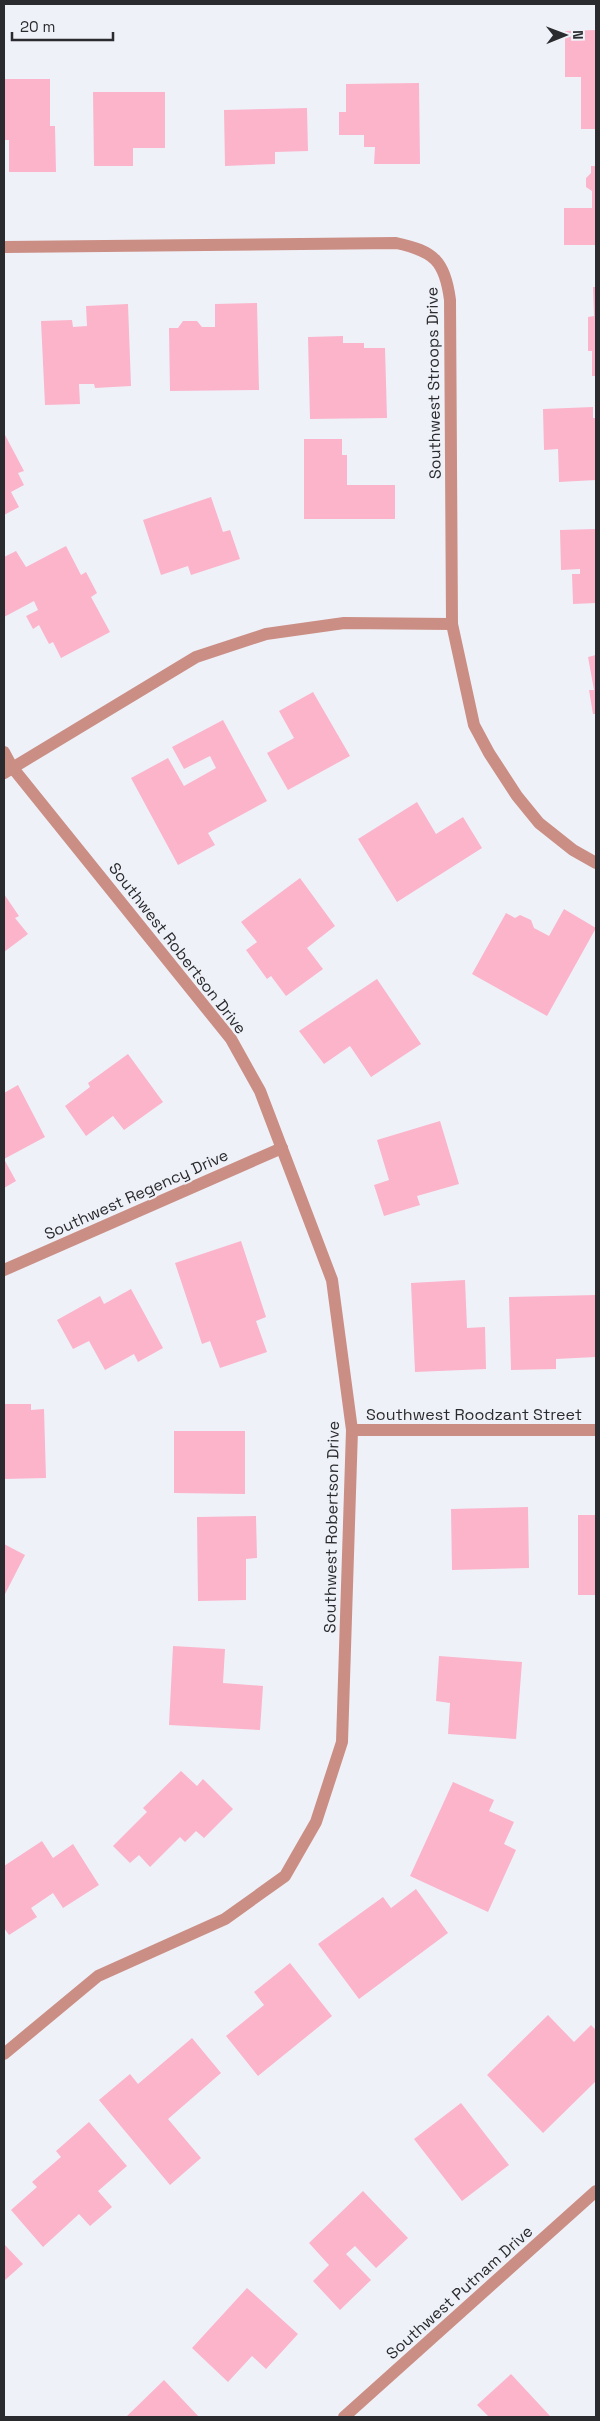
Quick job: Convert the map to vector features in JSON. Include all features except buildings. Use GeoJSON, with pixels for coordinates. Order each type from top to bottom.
{"type":"FeatureCollection","features":[{"type":"Feature","properties":{"kind":"street","name":"Southwest Stroops Drive"},"geometry":{"type":"LineString","coordinates":[[4,247],[396,243],[418,247],[436,259],[447,278],[450,300],[452,624],[474,725],[489,753],[517,796],[539,823],[573,850],[596,863]]}},
{"type":"Feature","properties":{"kind":"street"},"geometry":{"type":"LineString","coordinates":[[8,770],[196,657],[266,634],[344,623],[452,624]]}},
{"type":"Feature","properties":{"kind":"street","name":"Southwest Robertson Drive"},"geometry":{"type":"LineString","coordinates":[[4,752],[8,770],[231,1039],[260,1091],[332,1280],[352,1430],[342,1742],[316,1822],[285,1876],[226,1919],[98,1976],[4,2054]]}},
{"type":"Feature","properties":{"kind":"street","name":"Southwest Regency Drive"},"geometry":{"type":"LineString","coordinates":[[4,1270],[282,1148]]}},
{"type":"Feature","properties":{"kind":"street","name":"Southwest Roodzant Street"},"geometry":{"type":"LineString","coordinates":[[352,1430],[596,1430]]}},
{"type":"Feature","properties":{"kind":"street","name":"Southwest Putnam Drive"},"geometry":{"type":"LineString","coordinates":[[344,2417],[596,2191]]}}]}
